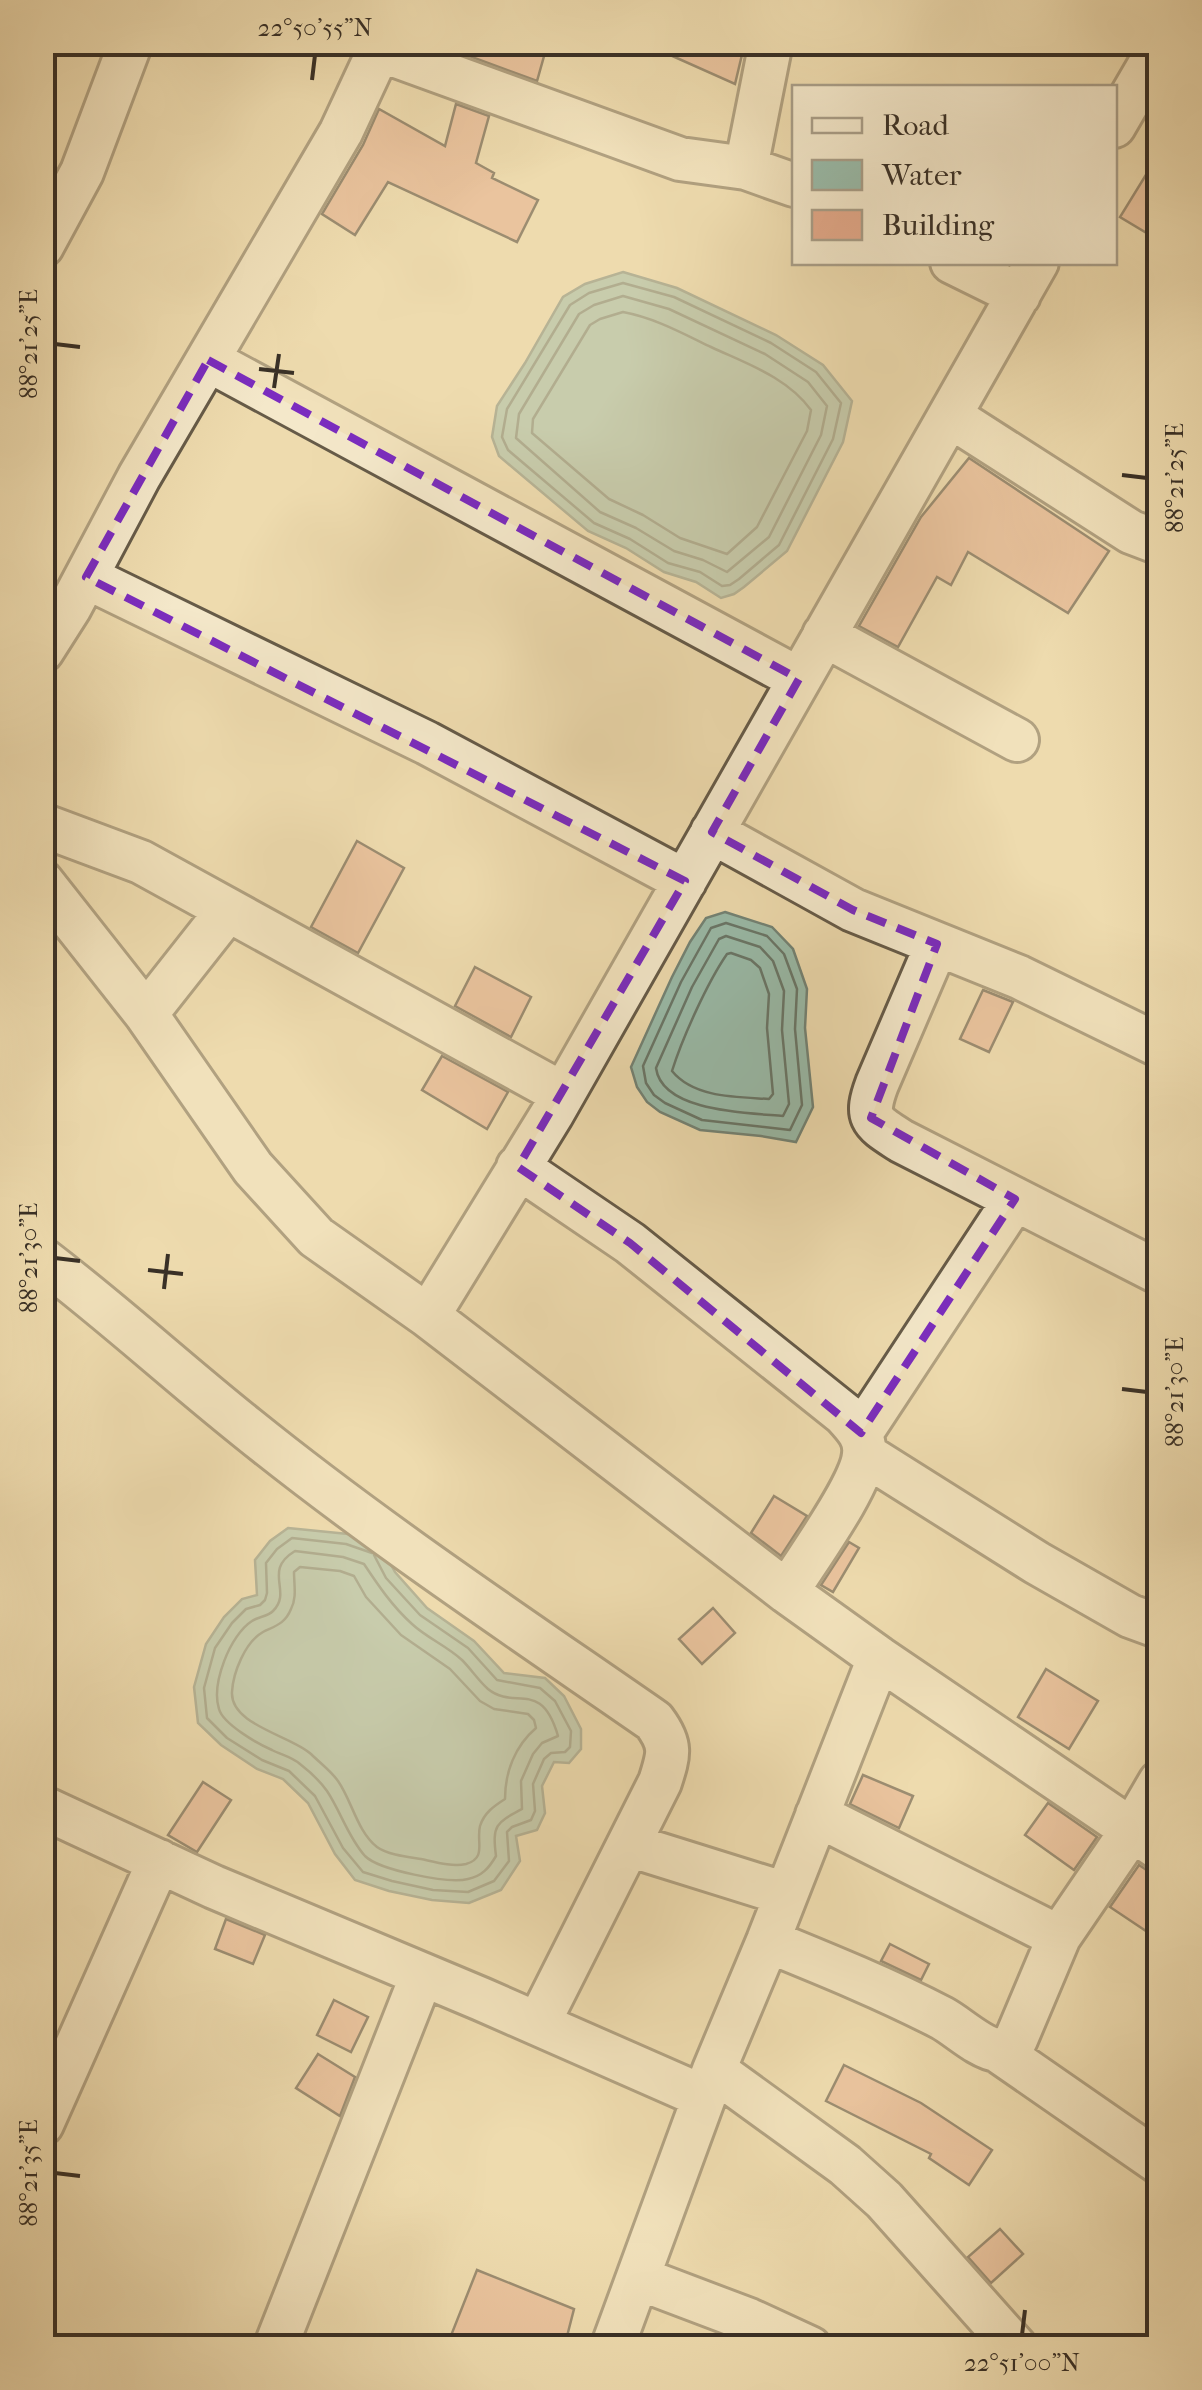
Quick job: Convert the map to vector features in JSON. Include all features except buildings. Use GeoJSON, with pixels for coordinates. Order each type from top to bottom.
{"type":"FeatureCollection","features":[{"type":"Feature","properties":{"kind":"street"},"geometry":{"type":"LineString","coordinates":[[42,246],[82,172],[131,42]]}},
{"type":"Feature","properties":{"kind":"street"},"geometry":{"type":"LineString","coordinates":[[746,168],[771,42]]}},
{"type":"Feature","properties":{"kind":"street"},"geometry":{"type":"LineString","coordinates":[[42,651],[341,132],[382,46],[680,160],[746,168],[792,184]]}},
{"type":"Feature","properties":{"kind":"street"},"geometry":{"type":"LineString","coordinates":[[1117,121],[1160,47]]}},
{"type":"Feature","properties":{"kind":"street"},"geometry":{"type":"LineString","coordinates":[[428,1316],[564,1094],[1028,279],[965,265]]}},
{"type":"Feature","properties":{"kind":"street"},"geometry":{"type":"LineString","coordinates":[[208,360],[799,679]]}},
{"type":"Feature","properties":{"kind":"street"},"geometry":{"type":"LineString","coordinates":[[950,416],[1131,532],[1160,542]]}},
{"type":"Feature","properties":{"kind":"street"},"geometry":{"type":"LineString","coordinates":[[86,577],[428,744],[685,881]]}},
{"type":"Feature","properties":{"kind":"street"},"geometry":{"type":"LineString","coordinates":[[824,635],[1017,740]]}},
{"type":"Feature","properties":{"kind":"street"},"geometry":{"type":"LineString","coordinates":[[42,825],[141,862],[564,1094]]}},
{"type":"Feature","properties":{"kind":"street"},"geometry":{"type":"LineString","coordinates":[[712,832],[853,910],[973,956],[1160,1046]]}},
{"type":"Feature","properties":{"kind":"street"},"geometry":{"type":"LineString","coordinates":[[42,882],[146,1014],[253,1168],[316,1237],[428,1316],[787,1592],[1146,1840]]}},
{"type":"Feature","properties":{"kind":"street"},"geometry":{"type":"LineString","coordinates":[[146,1014],[228,910]]}},
{"type":"Feature","properties":{"kind":"street"},"geometry":{"type":"LineString","coordinates":[[937,944],[877,1084],[870,1104],[871,1118],[902,1142],[1160,1272]]}},
{"type":"Feature","properties":{"kind":"street"},"geometry":{"type":"LineString","coordinates":[[518,1167],[630,1243],[844,1414],[863,1444],[1037,1563],[1130,1616],[1160,1627]]}},
{"type":"Feature","properties":{"kind":"street"},"geometry":{"type":"LineString","coordinates":[[787,1592],[855,1482],[863,1444],[1015,1199]]}},
{"type":"Feature","properties":{"kind":"street"},"geometry":{"type":"LineString","coordinates":[[42,1259],[103,1305],[248,1428],[408,1552],[654,1721],[666,1737],[667,1758],[660,1782],[538,2024]]}},
{"type":"Feature","properties":{"kind":"street"},"geometry":{"type":"LineString","coordinates":[[612,2348],[709,2083],[878,1658]]}},
{"type":"Feature","properties":{"kind":"street"},"geometry":{"type":"LineString","coordinates":[[997,2050],[1008,2048],[1016,2039],[1059,1937],[1146,1840],[1160,1782]]}},
{"type":"Feature","properties":{"kind":"street"},"geometry":{"type":"LineString","coordinates":[[42,1807],[538,2024],[709,2083],[845,2165],[884,2200],[1016,2348]]}},
{"type":"Feature","properties":{"kind":"street"},"geometry":{"type":"LineString","coordinates":[[818,1814],[1059,1937]]}},
{"type":"Feature","properties":{"kind":"street"},"geometry":{"type":"LineString","coordinates":[[629,1845],[786,1894]]}},
{"type":"Feature","properties":{"kind":"street"},"geometry":{"type":"LineString","coordinates":[[42,2124],[159,1861]]}},
{"type":"Feature","properties":{"kind":"street"},"geometry":{"type":"LineString","coordinates":[[768,1942],[872,1984],[947,2021],[997,2050],[1160,2163]]}},
{"type":"Feature","properties":{"kind":"street"},"geometry":{"type":"LineString","coordinates":[[275,2348],[422,1975]]}},
{"type":"Feature","properties":{"kind":"street"},"geometry":{"type":"LineString","coordinates":[[638,2278],[810,2348]]}},
{"type":"Feature","properties":{"kind":"highlighted area"},"geometry":{"type":"Polygon","coordinates":[[[208,360],[799,679],[712,832],[853,910],[937,944],[871,1118],[1015,1199],[861,1433],[630,1243],[518,1167],[685,881],[86,577],[208,360]]]}},
{"type":"Feature","properties":{"kind":"water"},"geometry":{"type":"Polygon","coordinates":[[[623,272],[677,288],[776,335],[823,365],[852,401],[843,442],[787,551],[734,594],[721,598],[696,582],[664,572],[626,548],[588,531],[499,456],[492,437],[497,406],[563,297],[585,284],[623,272]]]}},
{"type":"Feature","properties":{"kind":"water"},"geometry":{"type":"Polygon","coordinates":[[[725,912],[772,927],[793,949],[807,989],[805,1028],[813,1107],[796,1142],[700,1130],[660,1112],[637,1087],[631,1067],[672,977],[706,918],[725,912]]]}},
{"type":"Feature","properties":{"kind":"water"},"geometry":{"type":"Polygon","coordinates":[[[288,1528],[348,1534],[381,1546],[395,1572],[427,1608],[474,1641],[504,1673],[545,1678],[564,1696],[581,1729],[581,1749],[569,1763],[554,1762],[542,1786],[545,1813],[537,1830],[516,1836],[520,1861],[501,1890],[469,1903],[432,1900],[355,1880],[335,1854],[308,1803],[283,1779],[257,1769],[221,1745],[198,1723],[194,1687],[206,1644],[242,1599],[257,1595],[255,1560],[270,1541],[288,1528]]]}}]}
